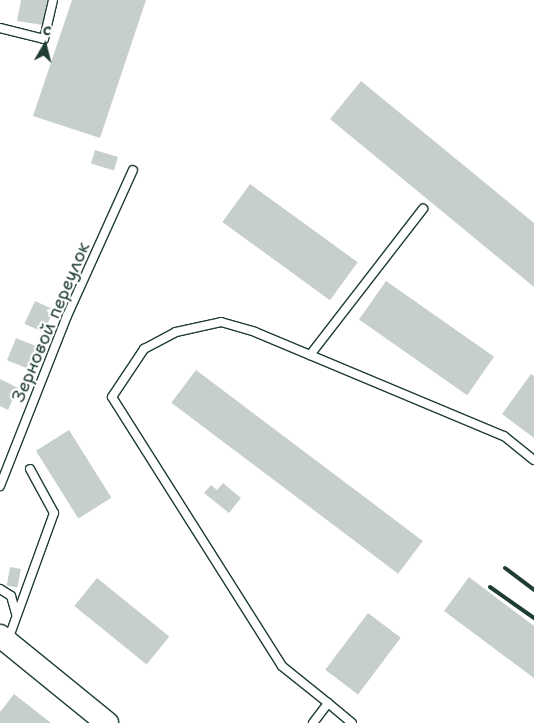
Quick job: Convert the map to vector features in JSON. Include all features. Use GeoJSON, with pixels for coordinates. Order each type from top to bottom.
{"type":"FeatureCollection","features":[{"type":"Feature","properties":{"kind":"main road"},"geometry":{"type":"LineString","coordinates":[[4,639],[107,723]]}},
{"type":"Feature","properties":{"kind":"lane"},"geometry":{"type":"LineString","coordinates":[[0,28],[44,39],[53,0]]}},
{"type":"Feature","properties":{"kind":"lane","name":"Зерновой переулок"},"geometry":{"type":"LineString","coordinates":[[0,486],[67,316],[133,170]]}},
{"type":"Feature","properties":{"kind":"lane"},"geometry":{"type":"LineString","coordinates":[[310,355],[423,210]]}},
{"type":"Feature","properties":{"kind":"lane"},"geometry":{"type":"LineString","coordinates":[[352,723],[282,666],[112,397],[144,349],[176,332],[221,322],[255,332],[504,436],[534,460]]}},
{"type":"Feature","properties":{"kind":"lane"},"geometry":{"type":"LineString","coordinates":[[4,639],[16,615],[54,513],[30,469]]}},
{"type":"Feature","properties":{"kind":"lane"},"geometry":{"type":"LineString","coordinates":[[0,589],[11,596],[16,615]]}},
{"type":"Feature","properties":{"kind":"lane"},"geometry":{"type":"LineString","coordinates":[[313,723],[328,703]]}},
{"type":"Feature","properties":{"kind":"building"},"geometry":{"type":"Polygon","coordinates":[[[21,0],[47,0],[43,25],[17,21],[21,0]]]}},
{"type":"Feature","properties":{"kind":"building"},"geometry":{"type":"Polygon","coordinates":[[[72,0],[146,0],[100,138],[33,116],[72,0]]]}},
{"type":"Feature","properties":{"kind":"building"},"geometry":{"type":"Polygon","coordinates":[[[361,81],[534,223],[534,287],[330,119],[361,81]]]}},
{"type":"Feature","properties":{"kind":"building"},"geometry":{"type":"Polygon","coordinates":[[[95,150],[118,157],[114,170],[91,163],[95,150]]]}},
{"type":"Feature","properties":{"kind":"building"},"geometry":{"type":"Polygon","coordinates":[[[250,184],[358,262],[330,300],[222,222],[250,184]]]}},
{"type":"Feature","properties":{"kind":"building"},"geometry":{"type":"Polygon","coordinates":[[[386,281],[494,357],[467,395],[359,320],[386,281]]]}},
{"type":"Feature","properties":{"kind":"building"},"geometry":{"type":"Polygon","coordinates":[[[35,301],[54,310],[43,333],[24,324],[35,301]]]}},
{"type":"Feature","properties":{"kind":"building"},"geometry":{"type":"Polygon","coordinates":[[[16,338],[36,346],[27,368],[7,360],[16,338]]]}},
{"type":"Feature","properties":{"kind":"building"},"geometry":{"type":"Polygon","coordinates":[[[196,370],[423,541],[398,574],[171,403],[196,370]]]}},
{"type":"Feature","properties":{"kind":"building"},"geometry":{"type":"Polygon","coordinates":[[[531,374],[534,376],[534,438],[502,414],[531,374]]]}},
{"type":"Feature","properties":{"kind":"building"},"geometry":{"type":"Polygon","coordinates":[[[0,379],[18,388],[8,410],[0,406],[0,379]]]}},
{"type":"Feature","properties":{"kind":"building"},"geometry":{"type":"Polygon","coordinates":[[[69,430],[111,498],[78,519],[36,451],[69,430]]]}},
{"type":"Feature","properties":{"kind":"building"},"geometry":{"type":"Polygon","coordinates":[[[223,483],[241,498],[229,513],[204,493],[211,485],[217,490],[223,483]]]}},
{"type":"Feature","properties":{"kind":"building"},"geometry":{"type":"Polygon","coordinates":[[[10,567],[21,569],[18,588],[7,586],[10,567]]]}},
{"type":"Feature","properties":{"kind":"building"},"geometry":{"type":"Polygon","coordinates":[[[469,577],[534,626],[534,678],[444,611],[469,577]]]}},
{"type":"Feature","properties":{"kind":"building"},"geometry":{"type":"Polygon","coordinates":[[[97,578],[169,637],[147,665],[74,606],[97,578]]]}},
{"type":"Feature","properties":{"kind":"building"},"geometry":{"type":"Polygon","coordinates":[[[368,613],[401,638],[358,694],[325,670],[368,613]]]}},
{"type":"Feature","properties":{"kind":"building"},"geometry":{"type":"Polygon","coordinates":[[[14,694],[51,723],[0,723],[0,712],[14,694]]]}},
{"type":"Feature","properties":{"kind":"railway"},"geometry":{"type":"LineString","coordinates":[[505,568],[534,590]]}},
{"type":"Feature","properties":{"kind":"railway"},"geometry":{"type":"LineString","coordinates":[[490,587],[534,618]]}}]}
